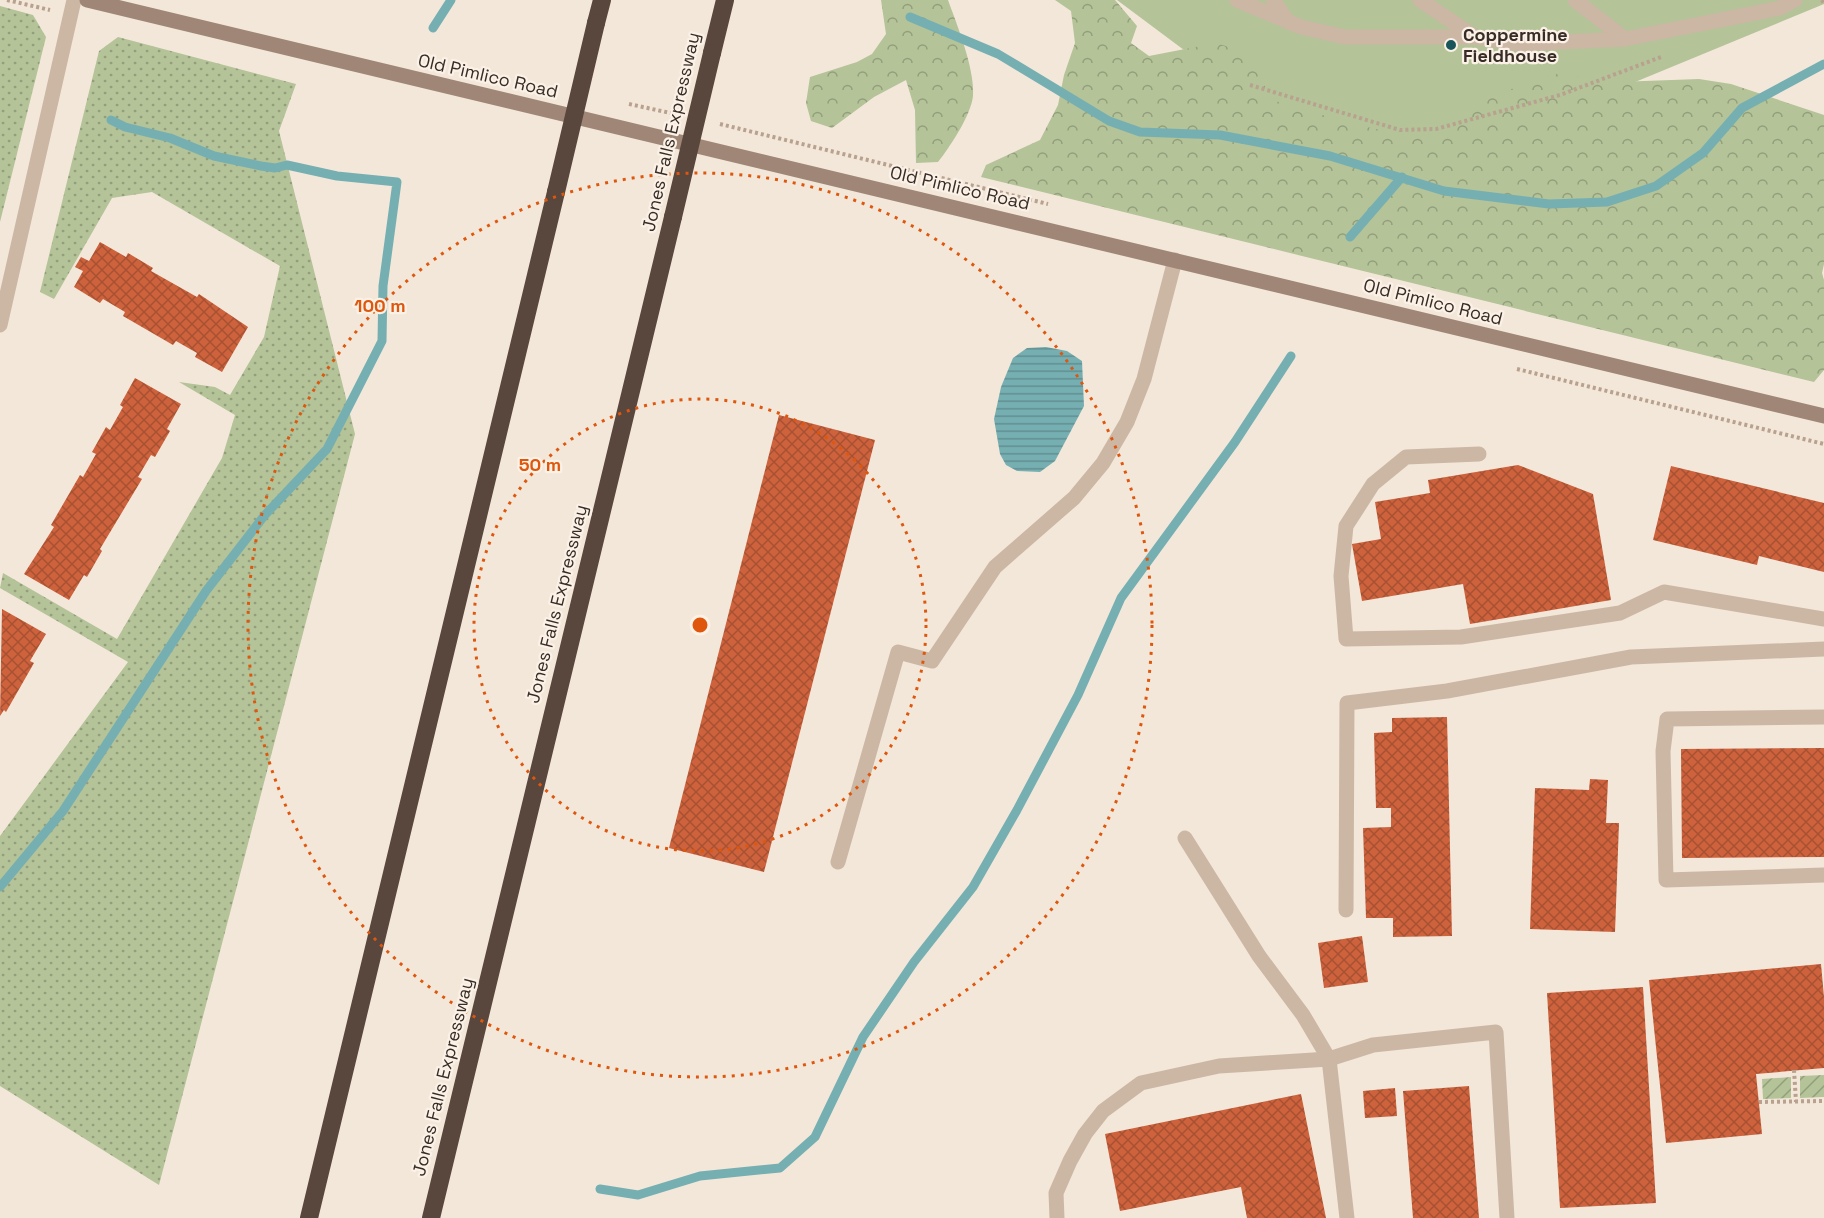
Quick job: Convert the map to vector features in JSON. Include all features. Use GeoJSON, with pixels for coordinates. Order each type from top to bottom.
{"type":"FeatureCollection","features":[{"type":"Feature","properties":{"kind":"highway"},"geometry":{"type":"LineString","coordinates":[[309,1218],[602,0]]}},
{"type":"Feature","properties":{"kind":"highway","name":"Jones Falls Expressway"},"geometry":{"type":"LineString","coordinates":[[431,1218],[725,0]]}},
{"type":"Feature","properties":{"kind":"street"},"geometry":{"type":"LineString","coordinates":[[0,325],[74,0]]}},
{"type":"Feature","properties":{"kind":"street","name":"Old Pimlico Road"},"geometry":{"type":"LineString","coordinates":[[87,0],[1824,416]]}},
{"type":"Feature","properties":{"kind":"street"},"geometry":{"type":"LineString","coordinates":[[1237,0],[1288,22],[1345,37],[1475,38],[1521,44],[1625,39],[1780,8],[1795,0]]}},
{"type":"Feature","properties":{"kind":"street"},"geometry":{"type":"LineString","coordinates":[[1273,0],[1288,22]]}},
{"type":"Feature","properties":{"kind":"street"},"geometry":{"type":"LineString","coordinates":[[1420,0],[1475,38]]}},
{"type":"Feature","properties":{"kind":"street"},"geometry":{"type":"LineString","coordinates":[[1575,0],[1625,39]]}},
{"type":"Feature","properties":{"kind":"street"},"geometry":{"type":"LineString","coordinates":[[838,862],[898,652],[932,661],[995,567],[1074,498],[1103,463],[1127,422],[1144,379],[1175,260]]}},
{"type":"Feature","properties":{"kind":"street"},"geometry":{"type":"LineString","coordinates":[[1479,454],[1406,457],[1373,484],[1346,526],[1341,576],[1346,639],[1461,637],[1495,632],[1620,613],[1665,592],[1824,619]]}},
{"type":"Feature","properties":{"kind":"street"},"geometry":{"type":"LineString","coordinates":[[1346,909],[1347,703],[1447,691],[1631,657],[1824,649]]}},
{"type":"Feature","properties":{"kind":"street"},"geometry":{"type":"LineString","coordinates":[[1824,717],[1667,719],[1663,751],[1666,880],[1824,875]]}},
{"type":"Feature","properties":{"kind":"street"},"geometry":{"type":"LineString","coordinates":[[1185,838],[1259,956],[1303,1015],[1329,1059],[1347,1218]]}},
{"type":"Feature","properties":{"kind":"street"},"geometry":{"type":"LineString","coordinates":[[1057,1218],[1056,1193],[1085,1134],[1103,1111],[1141,1083],[1219,1066],[1329,1059],[1373,1045],[1496,1032],[1507,1218]]}},
{"type":"Feature","properties":{"kind":"path"},"geometry":{"type":"LineString","coordinates":[[1250,85],[1400,130],[1436,129],[1560,95],[1671,53],[1689,27]]}},
{"type":"Feature","properties":{"kind":"path"},"geometry":{"type":"LineString","coordinates":[[1794,1070],[1796,1102]]}},
{"type":"Feature","properties":{"kind":"path"},"geometry":{"type":"LineString","coordinates":[[1759,1102],[1824,1101]]}},
{"type":"Feature","properties":{"kind":"green space"},"geometry":{"type":"Polygon","coordinates":[[[881,0],[948,0],[960,34],[971,73],[973,96],[954,140],[938,162],[916,163],[915,110],[906,80],[874,97],[832,128],[811,121],[806,103],[810,77],[857,62],[872,54],[886,34],[881,0]]]}},
{"type":"Feature","properties":{"kind":"green space"},"geometry":{"type":"Polygon","coordinates":[[[1055,0],[1115,0],[1137,26],[1131,43],[1149,56],[1216,43],[1248,53],[1272,100],[1353,124],[1427,140],[1496,94],[1557,74],[1617,82],[1699,79],[1731,84],[1824,115],[1824,264],[1822,273],[1824,280],[1824,370],[1814,382],[981,177],[986,165],[1040,140],[1058,105],[1064,75],[1075,43],[1071,11],[1055,0]]]}},
{"type":"Feature","properties":{"kind":"green space","name":"Coppermine Fieldhouse"},"geometry":{"type":"Polygon","coordinates":[[[1117,0],[1824,0],[1824,4],[1623,87],[1415,148],[1259,106],[1117,0]]]}},
{"type":"Feature","properties":{"kind":"green space"},"geometry":{"type":"Polygon","coordinates":[[[0,6],[33,15],[46,37],[0,222],[0,6]]]}},
{"type":"Feature","properties":{"kind":"green space"},"geometry":{"type":"Polygon","coordinates":[[[118,37],[296,84],[279,131],[355,434],[159,1185],[0,1086],[0,836],[128,662],[0,588],[3,573],[117,639],[222,458],[235,415],[179,382],[215,387],[230,395],[264,337],[280,266],[152,192],[112,198],[54,299],[40,292],[99,51],[118,37]]]}},
{"type":"Feature","properties":{"kind":"green space"},"geometry":{"type":"Polygon","coordinates":[[[1824,1075],[1824,1097],[1800,1098],[1800,1076],[1824,1075]]]}},
{"type":"Feature","properties":{"kind":"green space"},"geometry":{"type":"Polygon","coordinates":[[[1791,1077],[1791,1098],[1763,1099],[1762,1079],[1791,1077]]]}},
{"type":"Feature","properties":{"kind":"water"},"geometry":{"type":"Polygon","coordinates":[[[1046,347],[1067,351],[1082,361],[1084,406],[1055,461],[1040,472],[1017,471],[1006,465],[1000,454],[994,419],[1001,387],[1013,358],[1027,348],[1046,347]]]}},
{"type":"Feature","properties":{"kind":"building"},"geometry":{"type":"Polygon","coordinates":[[[100,242],[126,257],[128,253],[153,268],[151,271],[197,297],[199,294],[248,327],[222,372],[195,357],[197,353],[176,341],[173,345],[123,316],[125,312],[103,299],[100,303],[74,287],[83,271],[75,267],[81,257],[89,261],[100,242]]]}},
{"type":"Feature","properties":{"kind":"building"},"geometry":{"type":"Polygon","coordinates":[[[135,378],[181,404],[167,429],[170,431],[155,457],[151,455],[138,477],[142,479],[100,549],[102,551],[87,577],[84,575],[69,600],[24,574],[54,527],[51,525],[80,475],[83,477],[96,454],[92,452],[106,427],[110,430],[123,407],[120,405],[135,378]]]}},
{"type":"Feature","properties":{"kind":"building"},"geometry":{"type":"Polygon","coordinates":[[[779,415],[875,440],[764,872],[669,848],[779,415]]]}},
{"type":"Feature","properties":{"kind":"building"},"geometry":{"type":"Polygon","coordinates":[[[1518,465],[1593,494],[1611,600],[1470,624],[1463,584],[1362,601],[1352,544],[1381,539],[1375,502],[1430,493],[1428,480],[1518,465]]]}},
{"type":"Feature","properties":{"kind":"building"},"geometry":{"type":"Polygon","coordinates":[[[1671,466],[1824,503],[1824,572],[1759,556],[1757,565],[1653,540],[1671,466]]]}},
{"type":"Feature","properties":{"kind":"building"},"geometry":{"type":"Polygon","coordinates":[[[2,609],[46,634],[30,661],[34,663],[6,712],[4,710],[0,716],[2,609]]]}},
{"type":"Feature","properties":{"kind":"building"},"geometry":{"type":"Polygon","coordinates":[[[1447,717],[1452,936],[1393,937],[1393,918],[1366,918],[1363,828],[1391,827],[1391,808],[1376,808],[1374,733],[1392,732],[1392,718],[1447,717]]]}},
{"type":"Feature","properties":{"kind":"building"},"geometry":{"type":"Polygon","coordinates":[[[1824,748],[1824,857],[1682,858],[1681,749],[1824,748]]]}},
{"type":"Feature","properties":{"kind":"building"},"geometry":{"type":"Polygon","coordinates":[[[1590,779],[1608,780],[1606,823],[1619,823],[1615,932],[1530,929],[1535,788],[1589,790],[1590,779]]]}},
{"type":"Feature","properties":{"kind":"building"},"geometry":{"type":"Polygon","coordinates":[[[1362,936],[1368,982],[1324,988],[1318,943],[1362,936]]]}},
{"type":"Feature","properties":{"kind":"building"},"geometry":{"type":"Polygon","coordinates":[[[1821,964],[1824,997],[1824,1068],[1756,1074],[1762,1134],[1666,1143],[1649,980],[1821,964]]]}},
{"type":"Feature","properties":{"kind":"building"},"geometry":{"type":"Polygon","coordinates":[[[1643,987],[1656,1203],[1560,1208],[1547,993],[1643,987]]]}},
{"type":"Feature","properties":{"kind":"building"},"geometry":{"type":"Polygon","coordinates":[[[1469,1086],[1479,1218],[1413,1218],[1403,1091],[1469,1086]]]}},
{"type":"Feature","properties":{"kind":"building"},"geometry":{"type":"Polygon","coordinates":[[[1395,1088],[1397,1116],[1365,1118],[1363,1091],[1395,1088]]]}},
{"type":"Feature","properties":{"kind":"building"},"geometry":{"type":"Polygon","coordinates":[[[1301,1094],[1326,1218],[1247,1218],[1241,1187],[1120,1211],[1105,1134],[1301,1094]]]}},
{"type":"Feature","properties":{"kind":"waterway"},"geometry":{"type":"LineString","coordinates":[[433,28],[451,0]]}},
{"type":"Feature","properties":{"kind":"waterway"},"geometry":{"type":"LineString","coordinates":[[910,17],[998,54],[1109,121],[1140,132],[1220,135],[1330,156],[1444,191],[1549,204],[1607,202],[1656,186],[1703,153],[1742,108],[1824,64]]}},
{"type":"Feature","properties":{"kind":"waterway"},"geometry":{"type":"LineString","coordinates":[[0,887],[63,811],[206,591],[264,516],[327,449],[382,341],[383,286],[397,182],[337,176],[287,165],[275,168],[214,156],[170,138],[125,127],[111,120]]}},
{"type":"Feature","properties":{"kind":"waterway"},"geometry":{"type":"LineString","coordinates":[[1350,237],[1402,177]]}},
{"type":"Feature","properties":{"kind":"waterway"},"geometry":{"type":"LineString","coordinates":[[600,1189],[638,1195],[700,1176],[780,1168],[815,1137],[863,1037],[914,962],[973,887],[1017,810],[1078,695],[1121,598],[1235,442],[1291,356]]}},
{"type":"Feature","properties":{"kind":"place","name":"Coppermine Fieldhouse"},"geometry":{"type":"Point","coordinates":[1451,45]}}]}
